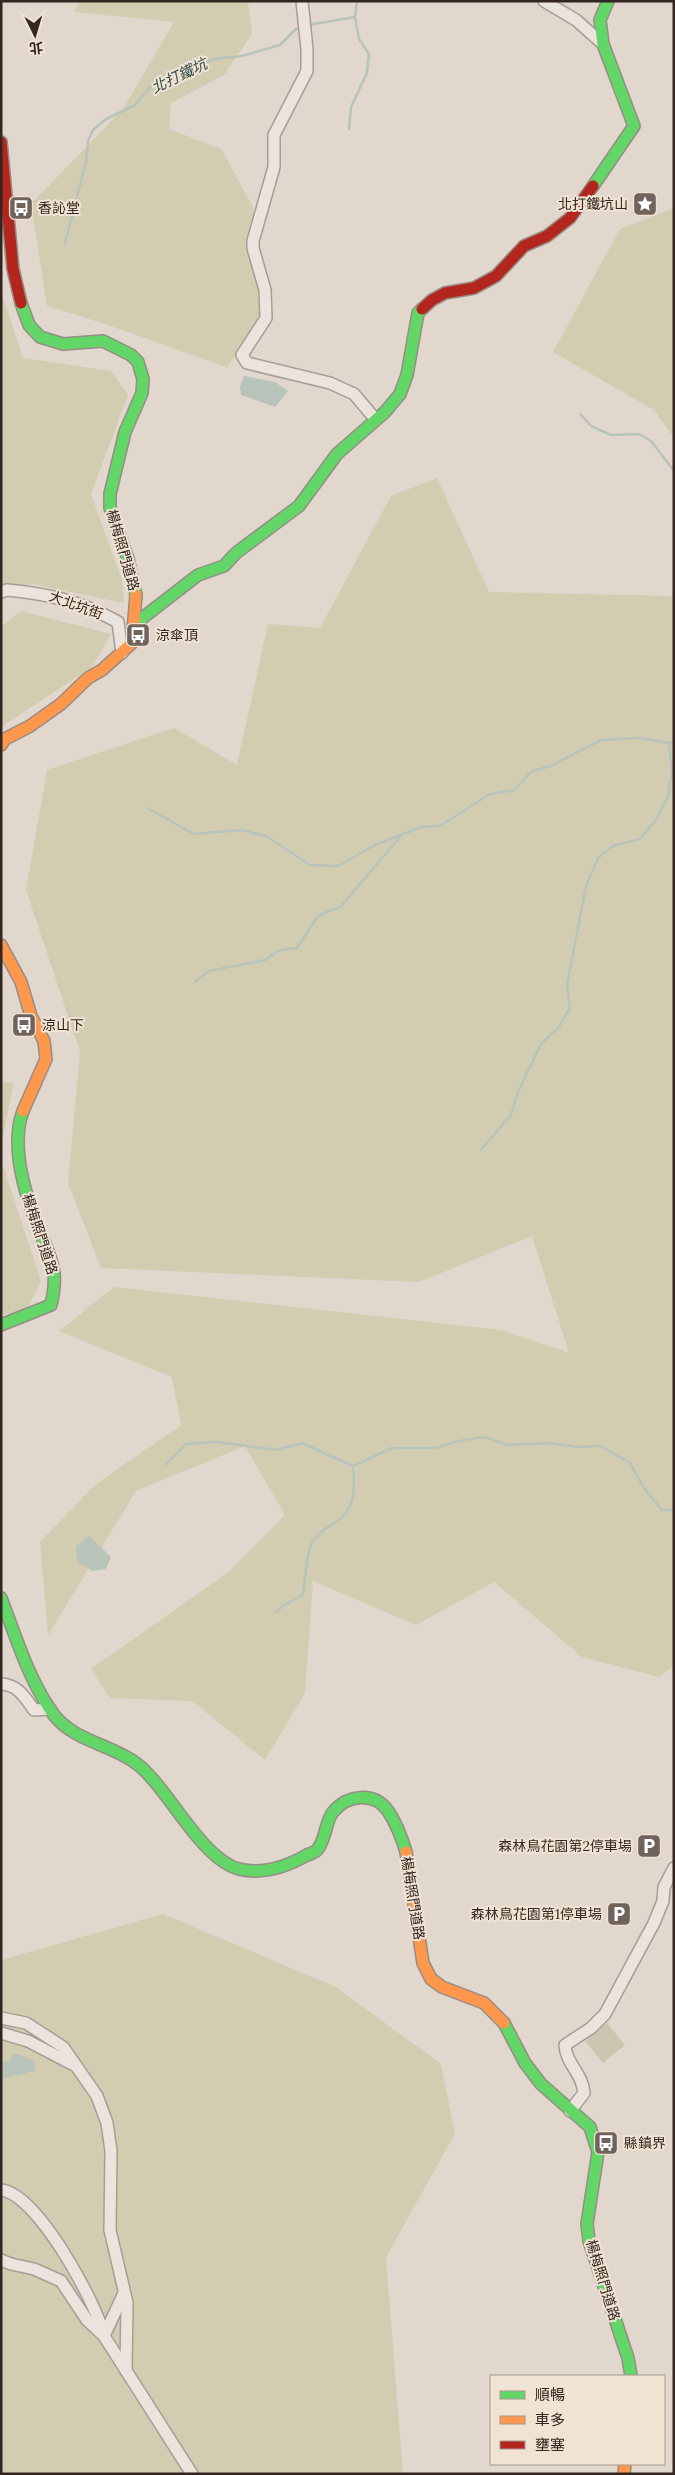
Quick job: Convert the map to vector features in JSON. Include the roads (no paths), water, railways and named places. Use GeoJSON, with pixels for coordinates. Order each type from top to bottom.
{"type":"FeatureCollection","features":[{"type":"Feature","properties":{"kind":"street"},"geometry":{"type":"LineString","coordinates":[[302,1],[307,49],[307,70],[274,135],[274,167],[253,241],[253,248],[265,290],[266,318],[242,355],[247,363],[330,383],[354,394],[376,420]]}},
{"type":"Feature","properties":{"kind":"street"},"geometry":{"type":"LineString","coordinates":[[544,1],[576,20],[603,44]]}},
{"type":"Feature","properties":{"kind":"street"},"geometry":{"type":"LineString","coordinates":[[136,623],[198,575],[224,566],[236,553],[299,506],[336,454],[376,420],[400,394],[407,375],[418,314],[432,300],[445,293],[474,288],[485,282],[505,268],[524,246],[547,236],[570,218],[621,148],[634,126],[603,44],[600,20],[608,1]]}},
{"type":"Feature","properties":{"kind":"street","name":"楊梅照門道路"},"geometry":{"type":"LineString","coordinates":[[1,142],[4,198],[15,284],[29,325],[40,337],[62,344],[103,341],[131,355],[138,362],[143,379],[142,393],[125,432],[110,494],[110,508],[116,530],[133,574],[137,597],[136,623],[132,644],[102,670],[88,678],[61,704],[30,726],[18,730],[5,739],[1,745]]}},
{"type":"Feature","properties":{"kind":"street","name":"大北坑街"},"geometry":{"type":"LineString","coordinates":[[1,592],[6,590],[46,594],[99,612],[118,622],[122,653]]}},
{"type":"Feature","properties":{"kind":"street","name":"楊梅照門道路"},"geometry":{"type":"LineString","coordinates":[[1,945],[21,982],[31,1016],[44,1041],[46,1059],[42,1072],[22,1114],[19,1145],[20,1166],[30,1208],[53,1266],[55,1285],[51,1305],[43,1310],[1,1325]]}},
{"type":"Feature","properties":{"kind":"street","name":"楊梅照門道路"},"geometry":{"type":"LineString","coordinates":[[1,1598],[29,1669],[50,1709],[64,1727],[130,1759],[146,1771],[214,1856],[238,1869],[269,1871],[292,1864],[316,1850],[332,1813],[342,1803],[355,1797],[369,1797],[378,1801],[387,1809],[401,1836],[409,1861],[423,1963],[432,1979],[442,1987],[484,2003],[496,2013],[507,2027],[525,2063],[541,2084],[590,2127],[598,2152],[587,2224],[589,2241],[628,2358],[631,2375]]}},
{"type":"Feature","properties":{"kind":"street"},"geometry":{"type":"LineString","coordinates":[[1,1684],[12,1685],[21,1692],[34,1710],[50,1709]]}},
{"type":"Feature","properties":{"kind":"street"},"geometry":{"type":"LineString","coordinates":[[570,2111],[584,2094],[583,2082],[566,2054],[565,2045],[591,2028],[605,2014],[654,1923],[663,1901],[664,1887],[674,1868]]}},
{"type":"Feature","properties":{"kind":"street"},"geometry":{"type":"LineString","coordinates":[[1,2018],[26,2023],[63,2047],[97,2096],[107,2123],[111,2151],[110,2230],[127,2303],[126,2370]]}},
{"type":"Feature","properties":{"kind":"street"},"geometry":{"type":"LineString","coordinates":[[1,2033],[28,2041],[66,2059],[82,2072]]}},
{"type":"Feature","properties":{"kind":"street"},"geometry":{"type":"LineString","coordinates":[[1,2190],[8,2190],[35,2211],[56,2241],[100,2318],[104,2336]]}},
{"type":"Feature","properties":{"kind":"street"},"geometry":{"type":"LineString","coordinates":[[1,2260],[34,2269],[61,2281],[87,2320],[104,2336],[192,2474]]}},
{"type":"Feature","properties":{"kind":"street"},"geometry":{"type":"LineString","coordinates":[[104,2336],[124,2293]]}},
{"type":"Feature","properties":{"kind":"waterway","name":"北打鐵坑"},"geometry":{"type":"LineString","coordinates":[[308,25],[355,17],[357,1]]}},
{"type":"Feature","properties":{"kind":"waterway","name":"北打鐵坑"},"geometry":{"type":"LineString","coordinates":[[349,129],[351,107],[367,73],[369,54],[359,39],[355,18]]}},
{"type":"Feature","properties":{"kind":"waterway","name":"北打鐵坑"},"geometry":{"type":"LineString","coordinates":[[65,243],[86,162],[88,141],[93,130],[106,119],[135,105],[150,87],[188,68],[215,59],[242,56],[280,45],[296,29],[302,27]]}},
{"type":"Feature","properties":{"kind":"waterway"},"geometry":{"type":"LineString","coordinates":[[580,414],[591,426],[611,435],[639,434],[651,441],[674,471]]}},
{"type":"Feature","properties":{"kind":"waterway"},"geometry":{"type":"LineString","coordinates":[[147,808],[194,834],[241,830],[266,836],[310,865],[338,866],[375,845],[421,827],[440,826],[490,794],[514,790],[532,771],[551,766],[601,740],[640,738],[669,743],[674,741]]}},
{"type":"Feature","properties":{"kind":"waterway"},"geometry":{"type":"LineString","coordinates":[[481,1150],[511,1115],[518,1092],[541,1044],[558,1028],[570,1008],[567,985],[586,886],[598,858],[613,846],[640,839],[656,820],[668,796],[672,771],[669,744]]}},
{"type":"Feature","properties":{"kind":"waterway"},"geometry":{"type":"LineString","coordinates":[[196,981],[209,971],[265,960],[280,950],[297,948],[318,916],[341,906],[400,837]]}},
{"type":"Feature","properties":{"kind":"waterway"},"geometry":{"type":"LineString","coordinates":[[166,1464],[186,1444],[217,1442],[276,1450],[302,1443],[353,1466],[392,1448],[436,1448],[458,1441],[484,1437],[508,1445],[549,1443],[577,1447],[601,1446],[630,1463],[644,1488],[662,1510],[674,1510]]}},
{"type":"Feature","properties":{"kind":"waterway"},"geometry":{"type":"LineString","coordinates":[[276,1612],[284,1605],[303,1595],[309,1550],[313,1541],[320,1533],[341,1519],[350,1506],[354,1491],[353,1466]]}},
{"type":"Feature","properties":{"kind":"place","name":"北打鐵坑山"},"geometry":{"type":"Point","coordinates":[645,204]}},
{"type":"Feature","properties":{"kind":"place","name":"香訫堂"},"geometry":{"type":"Point","coordinates":[21,208]}},
{"type":"Feature","properties":{"kind":"place","name":"涼傘頂"},"geometry":{"type":"Point","coordinates":[138,635]}},
{"type":"Feature","properties":{"kind":"place","name":"涼山下"},"geometry":{"type":"Point","coordinates":[24,1025]}},
{"type":"Feature","properties":{"kind":"place","name":"森林鳥花園第2停車場"},"geometry":{"type":"Point","coordinates":[649,1846]}},
{"type":"Feature","properties":{"kind":"place","name":"森林鳥花園第1停車場"},"geometry":{"type":"Point","coordinates":[619,1914]}},
{"type":"Feature","properties":{"kind":"place","name":"縣鎮界"},"geometry":{"type":"Point","coordinates":[606,2143]}}]}
